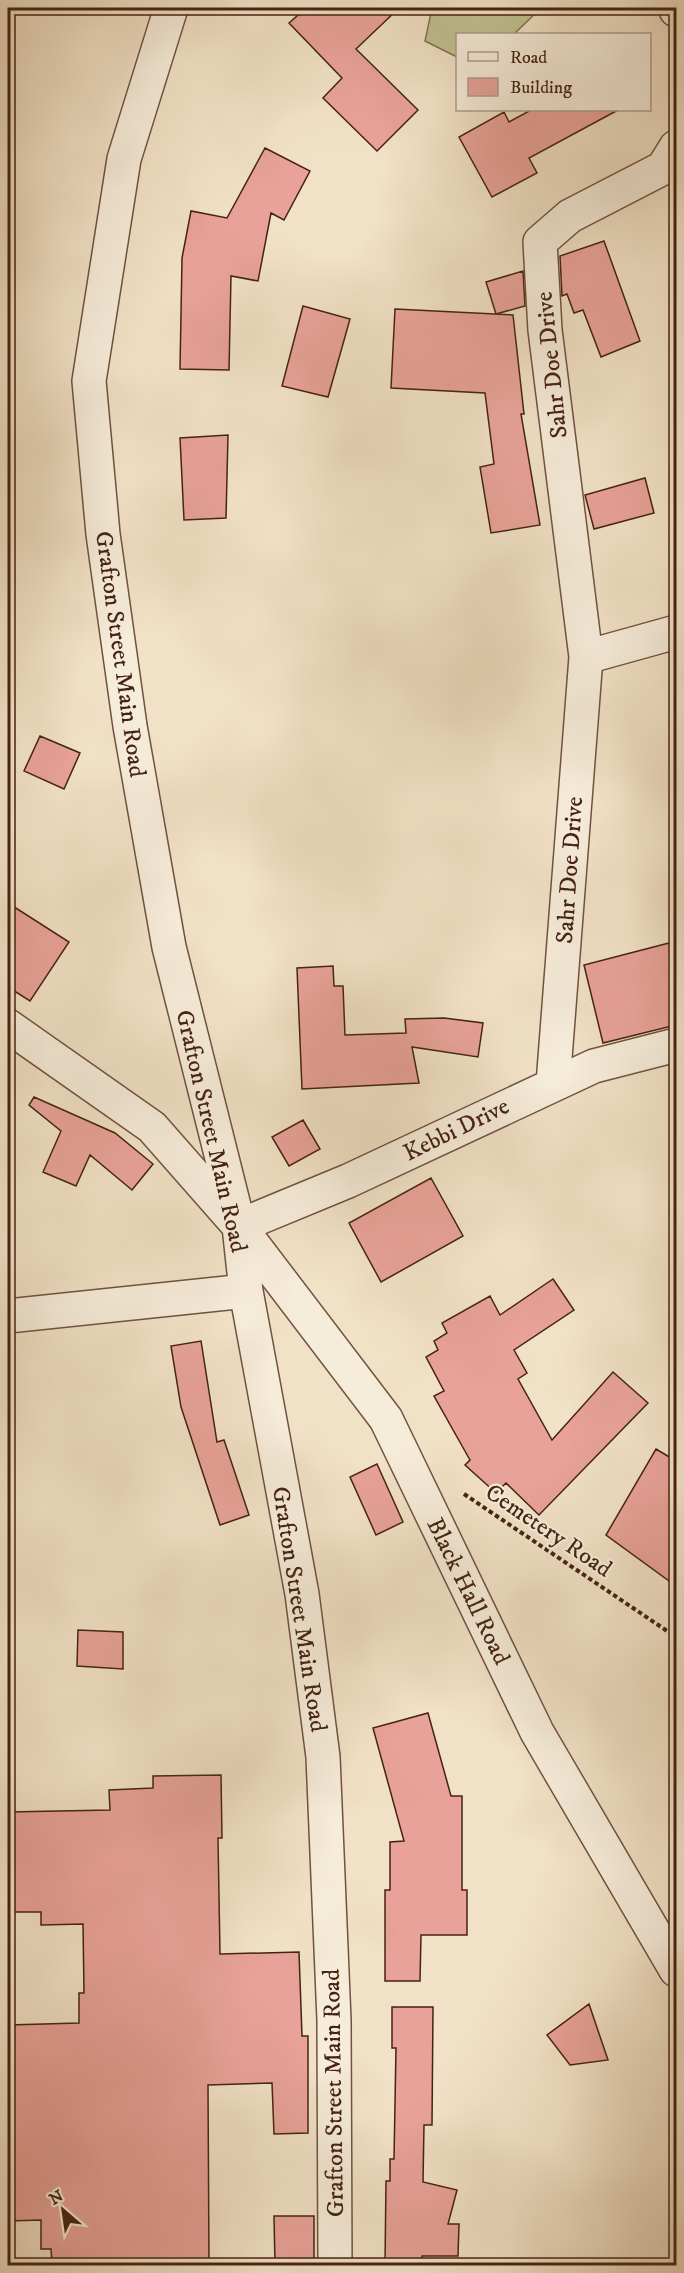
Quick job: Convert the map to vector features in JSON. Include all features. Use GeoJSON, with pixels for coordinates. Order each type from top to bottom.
{"type":"FeatureCollection","features":[{"type":"Feature","properties":{"kind":"street","name":"Grafton Street Main Road"},"geometry":{"type":"LineString","coordinates":[[171,8],[124,159],[89,381],[104,545],[130,726],[164,924],[239,1226],[246,1291],[302,1594],[323,1757],[334,2020],[336,2265]]}},
{"type":"Feature","properties":{"kind":"street","name":"Sahr Doe Drive"},"geometry":{"type":"LineString","coordinates":[[553,1084],[586,657],[545,330],[540,242],[570,216],[663,168],[676,147]]}},
{"type":"Feature","properties":{"kind":"street"},"geometry":{"type":"LineString","coordinates":[[586,657],[676,632]]}},
{"type":"Feature","properties":{"kind":"street","name":"Black Hall Road"},"geometry":{"type":"LineString","coordinates":[[8,1026],[152,1127],[239,1226],[386,1419],[537,1732],[676,1970]]}},
{"type":"Feature","properties":{"kind":"street","name":"Kebbi Drive"},"geometry":{"type":"LineString","coordinates":[[239,1226],[348,1181],[594,1066],[676,1045]]}},
{"type":"Feature","properties":{"kind":"street"},"geometry":{"type":"LineString","coordinates":[[8,1316],[246,1291]]}},
{"type":"Feature","properties":{"kind":"path","name":"Cemetery Road"},"geometry":{"type":"LineString","coordinates":[[460,1492],[676,1637]]}},
{"type":"Feature","properties":{"kind":"green space"},"geometry":{"type":"Polygon","coordinates":[[[432,8],[541,8],[515,33],[456,33],[456,56],[425,41],[432,8]]]}},
{"type":"Feature","properties":{"kind":"building"},"geometry":{"type":"Polygon","coordinates":[[[306,8],[399,8],[356,49],[418,110],[377,151],[323,98],[342,78],[289,23],[306,8]]]}},
{"type":"Feature","properties":{"kind":"building"},"geometry":{"type":"Polygon","coordinates":[[[529,111],[616,111],[529,158],[537,173],[492,197],[459,137],[504,112],[509,122],[529,111]]]}},
{"type":"Feature","properties":{"kind":"building"},"geometry":{"type":"Polygon","coordinates":[[[265,148],[310,171],[284,220],[271,213],[258,281],[231,276],[229,370],[180,369],[182,258],[191,211],[227,218],[265,148]]]}},
{"type":"Feature","properties":{"kind":"building"},"geometry":{"type":"Polygon","coordinates":[[[604,241],[640,341],[601,357],[583,310],[574,313],[567,294],[562,296],[560,256],[604,241]]]}},
{"type":"Feature","properties":{"kind":"building"},"geometry":{"type":"Polygon","coordinates":[[[523,271],[525,306],[496,314],[486,282],[523,271]]]}},
{"type":"Feature","properties":{"kind":"building"},"geometry":{"type":"Polygon","coordinates":[[[303,306],[350,319],[328,397],[282,386],[303,306]]]}},
{"type":"Feature","properties":{"kind":"building"},"geometry":{"type":"Polygon","coordinates":[[[395,309],[513,315],[524,414],[521,414],[540,525],[491,533],[480,467],[494,464],[485,393],[391,388],[395,309]]]}},
{"type":"Feature","properties":{"kind":"building"},"geometry":{"type":"Polygon","coordinates":[[[228,435],[226,518],[184,520],[180,438],[228,435]]]}},
{"type":"Feature","properties":{"kind":"building"},"geometry":{"type":"Polygon","coordinates":[[[645,478],[654,513],[594,529],[585,495],[645,478]]]}},
{"type":"Feature","properties":{"kind":"building"},"geometry":{"type":"Polygon","coordinates":[[[40,736],[80,753],[64,789],[24,771],[40,736]]]}},
{"type":"Feature","properties":{"kind":"building"},"geometry":{"type":"Polygon","coordinates":[[[8,903],[69,942],[30,1001],[8,987],[8,903]]]}},
{"type":"Feature","properties":{"kind":"building"},"geometry":{"type":"Polygon","coordinates":[[[669,943],[676,974],[676,1025],[603,1043],[584,965],[669,943]]]}},
{"type":"Feature","properties":{"kind":"building"},"geometry":{"type":"Polygon","coordinates":[[[333,966],[334,986],[343,986],[345,1035],[406,1033],[405,1019],[444,1018],[483,1023],[478,1057],[412,1047],[419,1083],[302,1089],[297,968],[333,966]]]}},
{"type":"Feature","properties":{"kind":"building"},"geometry":{"type":"Polygon","coordinates":[[[34,1097],[115,1133],[153,1164],[132,1190],[90,1155],[76,1186],[43,1172],[61,1131],[29,1105],[34,1097]]]}},
{"type":"Feature","properties":{"kind":"building"},"geometry":{"type":"Polygon","coordinates":[[[303,1120],[320,1149],[289,1166],[272,1137],[303,1120]]]}},
{"type":"Feature","properties":{"kind":"building"},"geometry":{"type":"Polygon","coordinates":[[[431,1178],[463,1236],[381,1282],[349,1223],[431,1178]]]}},
{"type":"Feature","properties":{"kind":"building"},"geometry":{"type":"Polygon","coordinates":[[[553,1279],[574,1310],[514,1350],[527,1373],[518,1379],[552,1440],[613,1372],[648,1403],[539,1515],[506,1483],[496,1493],[465,1465],[470,1460],[434,1396],[444,1391],[426,1357],[438,1350],[434,1341],[447,1333],[442,1323],[490,1296],[500,1315],[553,1279]]]}},
{"type":"Feature","properties":{"kind":"building"},"geometry":{"type":"Polygon","coordinates":[[[201,1341],[217,1442],[224,1440],[249,1515],[220,1525],[181,1407],[171,1346],[201,1341]]]}},
{"type":"Feature","properties":{"kind":"building"},"geometry":{"type":"Polygon","coordinates":[[[656,1449],[676,1461],[676,1586],[606,1535],[656,1449]]]}},
{"type":"Feature","properties":{"kind":"building"},"geometry":{"type":"Polygon","coordinates":[[[377,1464],[403,1522],[376,1535],[350,1477],[377,1464]]]}},
{"type":"Feature","properties":{"kind":"building"},"geometry":{"type":"Polygon","coordinates":[[[78,1630],[123,1632],[123,1669],[77,1666],[78,1630]]]}},
{"type":"Feature","properties":{"kind":"building"},"geometry":{"type":"Polygon","coordinates":[[[428,1713],[451,1796],[462,1796],[462,1890],[467,1890],[467,1935],[421,1935],[420,1981],[385,1981],[385,1890],[390,1890],[390,1842],[404,1841],[373,1728],[428,1713]]]}},
{"type":"Feature","properties":{"kind":"building"},"geometry":{"type":"Polygon","coordinates":[[[221,1775],[222,1838],[218,1838],[220,1954],[299,1952],[302,2036],[308,2036],[308,2133],[274,2134],[272,2083],[208,2085],[209,2265],[52,2265],[51,2249],[41,2249],[41,2220],[8,2221],[8,2025],[79,2023],[79,1993],[84,1993],[83,1924],[41,1925],[41,1912],[8,1912],[8,1812],[110,1810],[109,1790],[153,1788],[153,1776],[221,1775]]]}},
{"type":"Feature","properties":{"kind":"building"},"geometry":{"type":"Polygon","coordinates":[[[589,2004],[608,2060],[570,2065],[547,2035],[589,2004]]]}},
{"type":"Feature","properties":{"kind":"building"},"geometry":{"type":"Polygon","coordinates":[[[392,2007],[433,2007],[432,2125],[424,2125],[423,2182],[457,2190],[448,2224],[459,2224],[458,2256],[422,2256],[422,2265],[385,2265],[386,2181],[390,2181],[390,2159],[394,2159],[396,2048],[392,2048],[392,2007]]]}},
{"type":"Feature","properties":{"kind":"building"},"geometry":{"type":"Polygon","coordinates":[[[274,2216],[314,2216],[314,2265],[275,2265],[274,2216]]]}}]}
